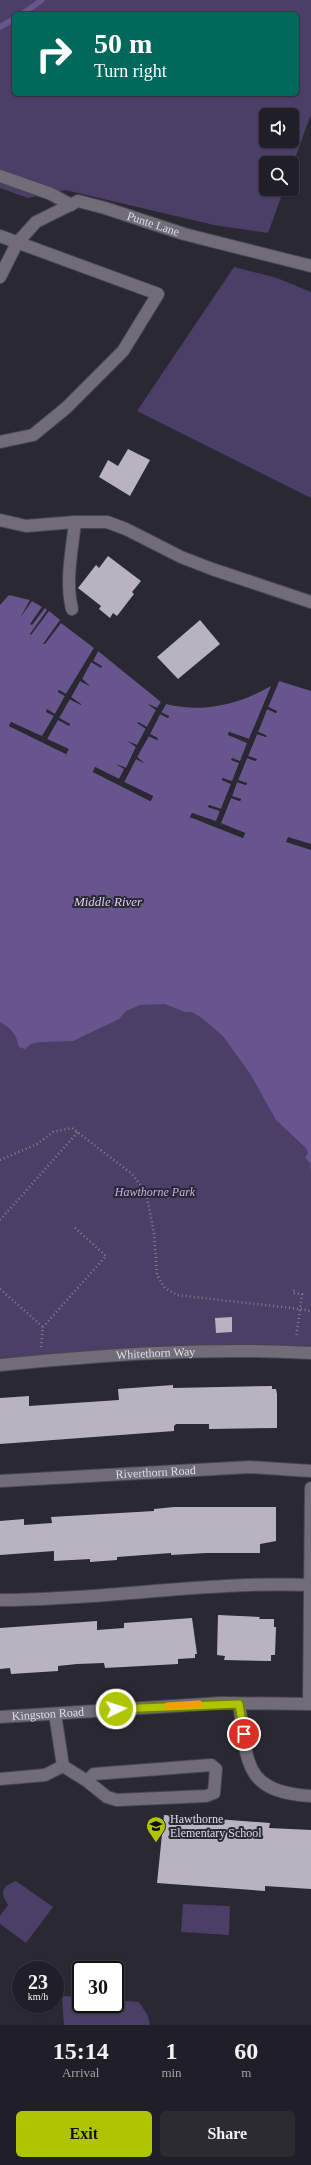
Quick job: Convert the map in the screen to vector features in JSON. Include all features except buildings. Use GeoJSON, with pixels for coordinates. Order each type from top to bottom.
{"type":"FeatureCollection","features":[{"type":"Feature","properties":{"kind":"street"},"geometry":{"type":"LineString","coordinates":[[0,176],[51,194],[71,205]]}},
{"type":"Feature","properties":{"kind":"street","name":"Punte Lane"},"geometry":{"type":"LineString","coordinates":[[71,205],[78,201],[89,203],[184,234],[311,266]]}},
{"type":"Feature","properties":{"kind":"street"},"geometry":{"type":"LineString","coordinates":[[0,277],[17,243],[36,222],[71,205]]}},
{"type":"Feature","properties":{"kind":"street"},"geometry":{"type":"LineString","coordinates":[[0,236],[158,294],[123,351],[66,408],[33,435],[0,442]]}},
{"type":"Feature","properties":{"kind":"street"},"geometry":{"type":"LineString","coordinates":[[0,520],[26,526],[76,522],[107,522],[181,557],[311,602]]}},
{"type":"Feature","properties":{"kind":"street"},"geometry":{"type":"LineString","coordinates":[[72,609],[68,582],[76,522]]}},
{"type":"Feature","properties":{"kind":"street","name":"Whitethorn Way"},"geometry":{"type":"LineString","coordinates":[[0,1366],[85,1357],[244,1349],[311,1353]]}},
{"type":"Feature","properties":{"kind":"street","name":"Riverthorn Road"},"geometry":{"type":"LineString","coordinates":[[0,1481],[250,1467],[311,1471]]}},
{"type":"Feature","properties":{"kind":"street"},"geometry":{"type":"LineString","coordinates":[[310,1704],[311,1488]]}},
{"type":"Feature","properties":{"kind":"street"},"geometry":{"type":"LineString","coordinates":[[0,1600],[48,1600],[214,1587],[310,1585]]}},
{"type":"Feature","properties":{"kind":"street"},"geometry":{"type":"LineString","coordinates":[[239,1704],[248,1761],[252,1772],[263,1784],[279,1792],[311,1796]]}},
{"type":"Feature","properties":{"kind":"street","name":"Kingston Road"},"geometry":{"type":"LineString","coordinates":[[0,1717],[178,1705],[310,1704]]}},
{"type":"Feature","properties":{"kind":"street"},"geometry":{"type":"LineString","coordinates":[[55,1714],[63,1766]]}},
{"type":"Feature","properties":{"kind":"street"},"geometry":{"type":"LineString","coordinates":[[63,1766],[90,1778],[107,1797],[117,1800],[206,1796],[214,1793],[216,1769],[211,1765],[90,1778]]}},
{"type":"Feature","properties":{"kind":"street"},"geometry":{"type":"LineString","coordinates":[[0,1779],[45,1775],[63,1766]]}},
{"type":"Feature","properties":{"kind":"path"},"geometry":{"type":"LineString","coordinates":[[0,1160],[37,1144],[52,1132],[72,1128],[132,1174],[146,1192],[154,1233],[157,1275],[165,1288],[177,1294],[311,1311]]}},
{"type":"Feature","properties":{"kind":"path"},"geometry":{"type":"LineString","coordinates":[[0,1220],[78,1132]]}},
{"type":"Feature","properties":{"kind":"path"},"geometry":{"type":"LineString","coordinates":[[40,1361],[42,1327],[106,1256],[73,1226]]}},
{"type":"Feature","properties":{"kind":"path"},"geometry":{"type":"LineString","coordinates":[[0,1289],[42,1327]]}},
{"type":"Feature","properties":{"kind":"path"},"geometry":{"type":"LineString","coordinates":[[294,1290],[293,1293],[302,1294],[294,1352]]}},
{"type":"Feature","properties":{"kind":"green space"},"geometry":{"type":"Polygon","coordinates":[[[0,0],[311,0],[311,114],[299,147],[299,108],[259,108],[259,148],[299,148],[296,156],[259,156],[259,196],[281,196],[268,233],[214,225],[65,190],[28,198],[0,188],[0,0]]]}},
{"type":"Feature","properties":{"kind":"green space"},"geometry":{"type":"Polygon","coordinates":[[[234,267],[277,278],[311,292],[311,498],[137,411],[234,267]]]}},
{"type":"Feature","properties":{"kind":"green space","name":"Hawthorne Park"},"geometry":{"type":"Polygon","coordinates":[[[88,978],[213,1016],[311,1100],[311,1347],[254,1344],[0,1358],[0,997],[88,978]]]}},
{"type":"Feature","properties":{"kind":"green space"},"geometry":{"type":"Polygon","coordinates":[[[16,1881],[53,1907],[26,1943],[0,1924],[0,1916],[8,1905],[4,1897],[3,1890],[7,1885],[16,1881]]]}},
{"type":"Feature","properties":{"kind":"green space"},"geometry":{"type":"Polygon","coordinates":[[[183,1904],[230,1906],[229,1935],[181,1932],[183,1904]]]}},
{"type":"Feature","properties":{"kind":"green space"},"geometry":{"type":"Polygon","coordinates":[[[64,1996],[72,1997],[72,2013],[124,2013],[124,2001],[139,2002],[148,2016],[150,2025],[64,2025],[64,1996]]]}},
{"type":"Feature","properties":{"kind":"water","name":"Middle River"},"geometry":{"type":"Polygon","coordinates":[[[9,595],[30,600],[20,618],[32,601],[42,607],[30,624],[32,625],[45,608],[47,610],[30,634],[31,635],[49,611],[60,620],[43,644],[45,644],[61,623],[94,648],[66,694],[58,690],[58,692],[65,696],[55,714],[46,711],[54,716],[42,737],[11,722],[9,726],[66,754],[68,749],[47,739],[58,719],[69,725],[70,724],[59,718],[70,699],[81,705],[71,697],[80,681],[90,686],[82,679],[91,662],[102,667],[93,661],[98,651],[161,702],[157,708],[148,704],[156,710],[147,727],[138,722],[146,728],[137,746],[128,741],[136,747],[126,768],[116,764],[125,769],[119,779],[95,767],[93,772],[150,801],[153,796],[124,782],[136,759],[144,763],[137,757],[149,736],[157,740],[157,738],[150,734],[160,714],[168,718],[169,716],[161,713],[166,704],[193,708],[220,706],[259,693],[271,686],[249,739],[229,732],[228,734],[248,743],[240,762],[232,758],[232,760],[240,763],[232,782],[223,778],[222,780],[231,784],[221,809],[209,805],[208,807],[220,811],[216,822],[192,813],[190,817],[243,838],[245,833],[220,824],[231,798],[240,801],[241,799],[232,796],[237,782],[246,785],[247,783],[238,780],[247,758],[255,761],[256,759],[248,756],[257,734],[266,737],[266,735],[258,732],[267,709],[276,713],[277,711],[268,707],[279,681],[311,691],[311,844],[288,837],[286,842],[311,850],[311,1176],[310,1163],[305,1158],[308,1153],[306,1148],[276,1120],[251,1075],[223,1036],[202,1018],[192,1012],[185,1012],[165,1004],[140,1005],[126,1011],[119,1019],[73,1041],[39,1042],[31,1044],[25,1049],[19,1047],[13,1032],[0,1022],[0,605],[9,595]]]}},
{"type":"Feature","properties":{"kind":"pier"},"geometry":{"type":"Polygon","coordinates":[[[94,648],[95,649],[43,738],[11,725],[65,752],[45,738],[96,650],[98,651],[93,661],[102,666],[101,668],[91,662],[82,679],[90,686],[80,681],[71,697],[81,705],[69,699],[59,718],[70,724],[69,726],[58,720],[47,739],[69,749],[66,754],[9,726],[11,722],[42,736],[54,716],[46,712],[47,709],[55,714],[65,696],[58,692],[59,690],[66,694],[94,648]]]}},
{"type":"Feature","properties":{"kind":"pier"},"geometry":{"type":"Polygon","coordinates":[[[279,681],[268,707],[277,712],[276,713],[267,709],[258,732],[267,736],[257,734],[248,756],[257,759],[256,761],[247,758],[238,780],[247,784],[237,782],[232,796],[241,799],[240,801],[231,798],[221,823],[245,833],[243,838],[190,817],[192,813],[216,821],[220,811],[208,807],[209,805],[221,809],[231,784],[222,780],[222,778],[232,781],[239,763],[231,760],[232,758],[240,761],[247,743],[228,735],[229,732],[249,739],[273,685],[218,823],[193,816],[242,835],[219,823],[266,706],[276,683],[279,681]]]}},
{"type":"Feature","properties":{"kind":"pier"},"geometry":{"type":"Polygon","coordinates":[[[161,702],[163,703],[120,781],[95,771],[150,798],[122,782],[164,703],[166,704],[161,712],[169,716],[168,718],[160,714],[150,734],[158,738],[157,740],[148,736],[137,757],[144,763],[136,759],[124,782],[153,796],[151,801],[93,772],[95,767],[119,779],[124,769],[116,764],[126,768],[136,747],[128,741],[137,745],[146,729],[137,723],[138,722],[147,727],[156,710],[148,704],[157,708],[161,702]]]}},
{"type":"Feature","properties":{"kind":"waterway"},"geometry":{"type":"LineString","coordinates":[[25,12],[42,0]]}},
{"type":"Feature","properties":{"kind":"waterway"},"geometry":{"type":"LineString","coordinates":[[0,27],[12,20]]}},
{"type":"Feature","properties":{"kind":"slow traffic"},"geometry":{"type":"LineString","coordinates":[[168,1706],[199,1704]]}},
{"type":"Feature","properties":{"kind":"place","name":"Hawthorne Elementary School"},"geometry":{"type":"Point","coordinates":[156,1843]}},
{"type":"Feature","properties":{"kind":"route"},"geometry":{"type":"LineString","coordinates":[[116,1709],[222,1703],[239,1704],[244,1734]]}}]}
